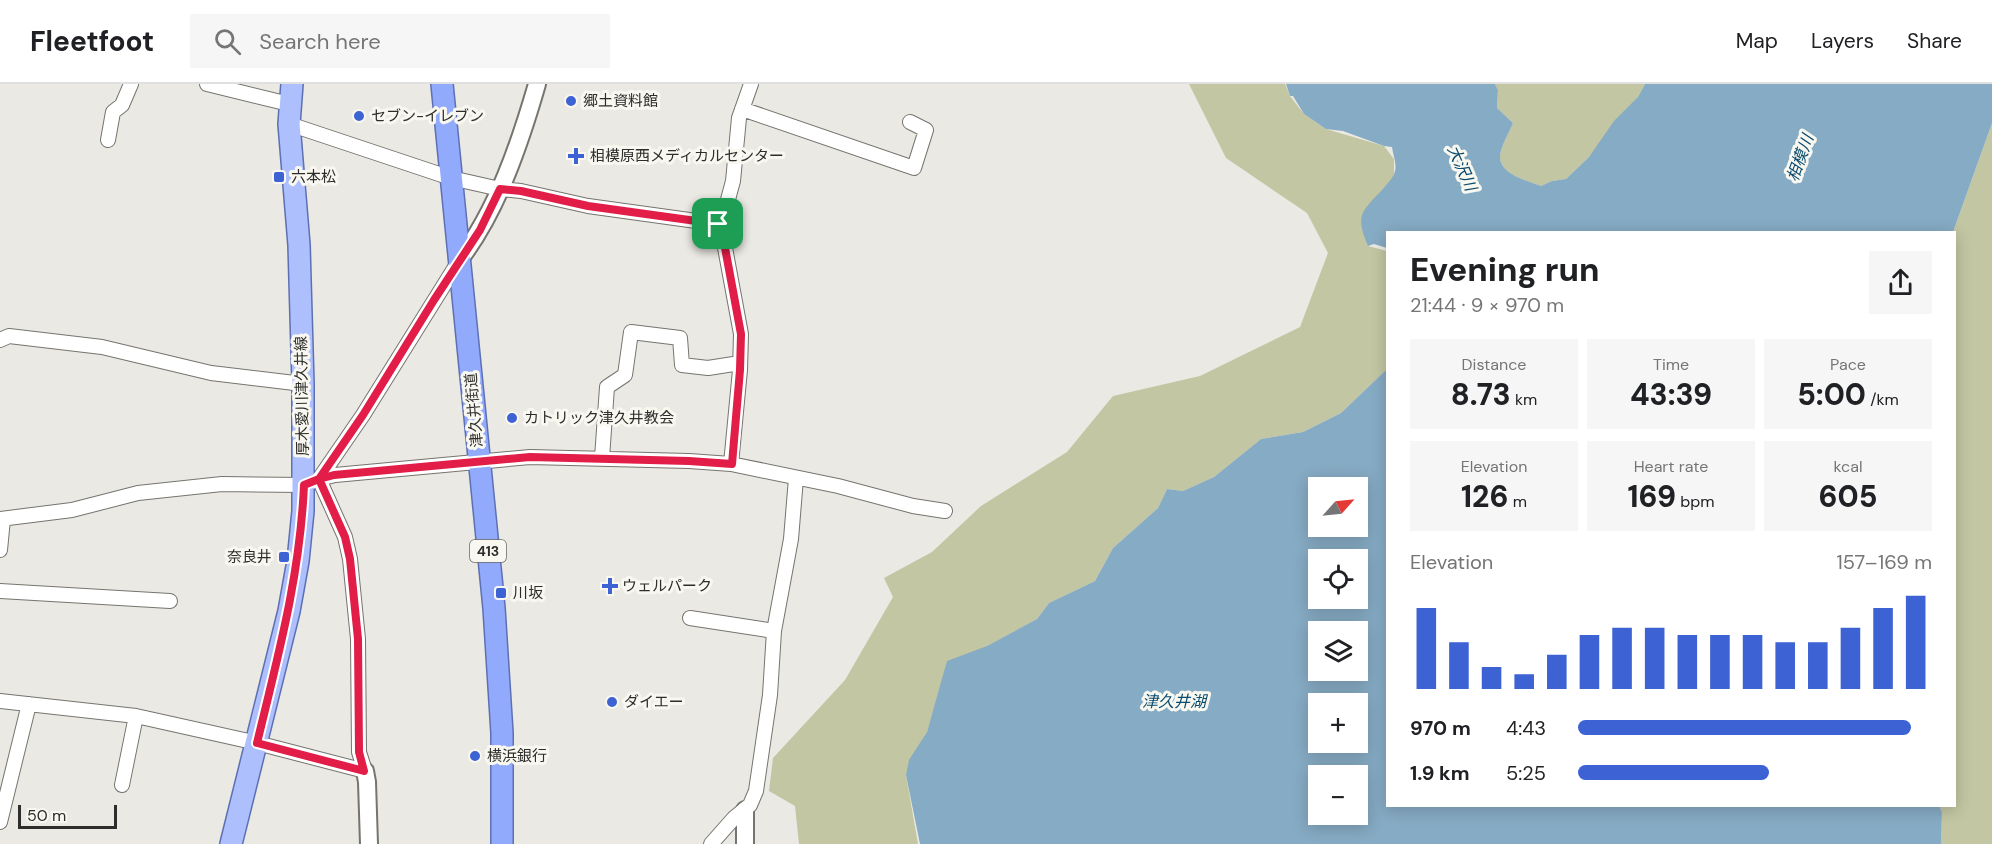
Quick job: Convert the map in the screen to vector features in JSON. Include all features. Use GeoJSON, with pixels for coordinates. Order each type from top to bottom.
{"type":"FeatureCollection","features":[{"type":"Feature","properties":{"kind":"highway","name":"津久井街道"},"geometry":{"type":"LineString","coordinates":[[442,84],[498,655],[502,733],[502,844]]}},
{"type":"Feature","properties":{"kind":"main road","name":"厚木愛川津久井線"},"geometry":{"type":"LineString","coordinates":[[231,844],[290,611],[311,482],[303,384],[299,245],[290,104]]}},
{"type":"Feature","properties":{"kind":"street"},"geometry":{"type":"LineString","coordinates":[[108,140],[113,112],[122,105],[131,84]]}},
{"type":"Feature","properties":{"kind":"street"},"geometry":{"type":"LineString","coordinates":[[207,84],[290,104],[451,178],[588,206],[718,224]]}},
{"type":"Feature","properties":{"kind":"street"},"geometry":{"type":"LineString","coordinates":[[311,482],[363,415],[459,259],[480,230],[500,189],[537,84]]}},
{"type":"Feature","properties":{"kind":"street"},"geometry":{"type":"LineString","coordinates":[[732,464],[740,363],[739,317],[723,237],[718,224],[726,207],[733,181],[739,118],[751,84]]}},
{"type":"Feature","properties":{"kind":"street"},"geometry":{"type":"LineString","coordinates":[[742,109],[914,168],[926,130],[909,122]]}},
{"type":"Feature","properties":{"kind":"street"},"geometry":{"type":"LineString","coordinates":[[602,458],[607,387],[625,375],[631,332],[680,338],[682,365],[708,368],[740,363]]}},
{"type":"Feature","properties":{"kind":"street"},"geometry":{"type":"LineString","coordinates":[[0,340],[9,336],[102,347],[211,373],[303,384]]}},
{"type":"Feature","properties":{"kind":"street"},"geometry":{"type":"LineString","coordinates":[[0,550],[2,519],[72,510],[138,493],[222,484],[311,482],[334,475],[530,457],[732,464],[945,511]]}},
{"type":"Feature","properties":{"kind":"street"},"geometry":{"type":"LineString","coordinates":[[711,844],[750,805],[756,791],[770,695],[774,632],[791,539],[796,478]]}},
{"type":"Feature","properties":{"kind":"street"},"geometry":{"type":"LineString","coordinates":[[311,482],[345,537],[350,559],[358,639],[359,752],[367,782],[369,844]]}},
{"type":"Feature","properties":{"kind":"street"},"geometry":{"type":"LineString","coordinates":[[0,591],[170,601]]}},
{"type":"Feature","properties":{"kind":"street"},"geometry":{"type":"LineString","coordinates":[[690,618],[774,632]]}},
{"type":"Feature","properties":{"kind":"street"},"geometry":{"type":"LineString","coordinates":[[0,701],[136,716],[257,743],[364,771]]}},
{"type":"Feature","properties":{"kind":"street"},"geometry":{"type":"LineString","coordinates":[[0,822],[29,704]]}},
{"type":"Feature","properties":{"kind":"street"},"geometry":{"type":"LineString","coordinates":[[122,785],[136,716]]}},
{"type":"Feature","properties":{"kind":"street"},"geometry":{"type":"LineString","coordinates":[[744,844],[745,810]]}},
{"type":"Feature","properties":{"kind":"green space"},"geometry":{"type":"Polygon","coordinates":[[[1189,84],[1285,84],[1290,96],[1304,114],[1326,129],[1384,146],[1394,159],[1394,174],[1368,246],[1386,251],[1386,370],[1341,413],[1303,432],[1261,439],[1214,477],[1183,491],[1167,489],[1158,508],[1113,548],[1095,581],[1049,603],[1037,619],[947,668],[927,732],[906,775],[918,844],[799,844],[795,806],[769,791],[773,758],[845,680],[893,597],[884,578],[932,552],[981,506],[1067,452],[1113,396],[1200,376],[1300,327],[1328,253],[1307,213],[1226,158],[1189,84]]]}},
{"type":"Feature","properties":{"kind":"green space"},"geometry":{"type":"Polygon","coordinates":[[[1495,84],[1645,84],[1638,97],[1589,157],[1566,179],[1552,181],[1541,186],[1515,176],[1504,168],[1501,162],[1502,148],[1513,123],[1497,108],[1498,90],[1495,84]]]}},
{"type":"Feature","properties":{"kind":"green space"},"geometry":{"type":"Polygon","coordinates":[[[1992,123],[1992,844],[1941,844],[1942,812],[1940,807],[1956,807],[1956,231],[1953,231],[1992,123]]]}},
{"type":"Feature","properties":{"kind":"water"},"geometry":{"type":"Polygon","coordinates":[[[1286,84],[1495,84],[1498,90],[1497,108],[1513,123],[1502,148],[1501,162],[1504,168],[1515,176],[1541,186],[1552,181],[1566,179],[1589,157],[1614,121],[1638,97],[1645,84],[1992,84],[1992,123],[1953,231],[1386,231],[1386,248],[1374,244],[1368,246],[1361,220],[1365,209],[1394,174],[1392,147],[1343,131],[1326,129],[1304,114],[1293,96],[1290,96],[1286,84]]]}},
{"type":"Feature","properties":{"kind":"water","name":"津久井湖"},"geometry":{"type":"Polygon","coordinates":[[[1386,370],[1386,807],[1940,807],[1942,812],[1941,844],[920,844],[906,775],[909,760],[927,732],[947,661],[987,646],[1037,619],[1049,603],[1095,581],[1113,548],[1158,508],[1167,489],[1183,491],[1214,477],[1261,439],[1303,432],[1341,413],[1386,370]]]}},
{"type":"Feature","properties":{"kind":"place","name":"郷土資料館"},"geometry":{"type":"Point","coordinates":[571,101]}},
{"type":"Feature","properties":{"kind":"place","name":"セブン-イレブン"},"geometry":{"type":"Point","coordinates":[359,116]}},
{"type":"Feature","properties":{"kind":"place","name":"相模原西メディカルセンター"},"geometry":{"type":"Point","coordinates":[576,156]}},
{"type":"Feature","properties":{"kind":"place","name":"六本松"},"geometry":{"type":"Point","coordinates":[279,177]}},
{"type":"Feature","properties":{"kind":"place","name":"カトリック津久井教会"},"geometry":{"type":"Point","coordinates":[512,418]}},
{"type":"Feature","properties":{"kind":"place","name":"奈良井"},"geometry":{"type":"Point","coordinates":[284,557]}},
{"type":"Feature","properties":{"kind":"place","name":"ウェルパーク"},"geometry":{"type":"Point","coordinates":[610,586]}},
{"type":"Feature","properties":{"kind":"place","name":"川坂"},"geometry":{"type":"Point","coordinates":[501,593]}},
{"type":"Feature","properties":{"kind":"place","name":"ダイエー"},"geometry":{"type":"Point","coordinates":[612,702]}},
{"type":"Feature","properties":{"kind":"place","name":"横浜銀行"},"geometry":{"type":"Point","coordinates":[475,756]}},
{"type":"Feature","properties":{"kind":"route"},"geometry":{"type":"LineString","coordinates":[[718,224],[588,206],[521,191],[500,189],[480,230],[459,259],[363,415],[319,479],[304,485],[301,534],[290,611],[257,743],[364,771],[359,752],[358,639],[350,559],[345,537],[319,479],[334,475],[409,470],[530,457],[732,464],[741,334],[723,237],[718,224]]}},
{"type":"Feature","properties":{"kind":"water label","name":"相模川"},"geometry":{"type":"Point","coordinates":[1800,158]}},
{"type":"Feature","properties":{"kind":"water label","name":"大沢川"},"geometry":{"type":"Point","coordinates":[1462,168]}}]}
